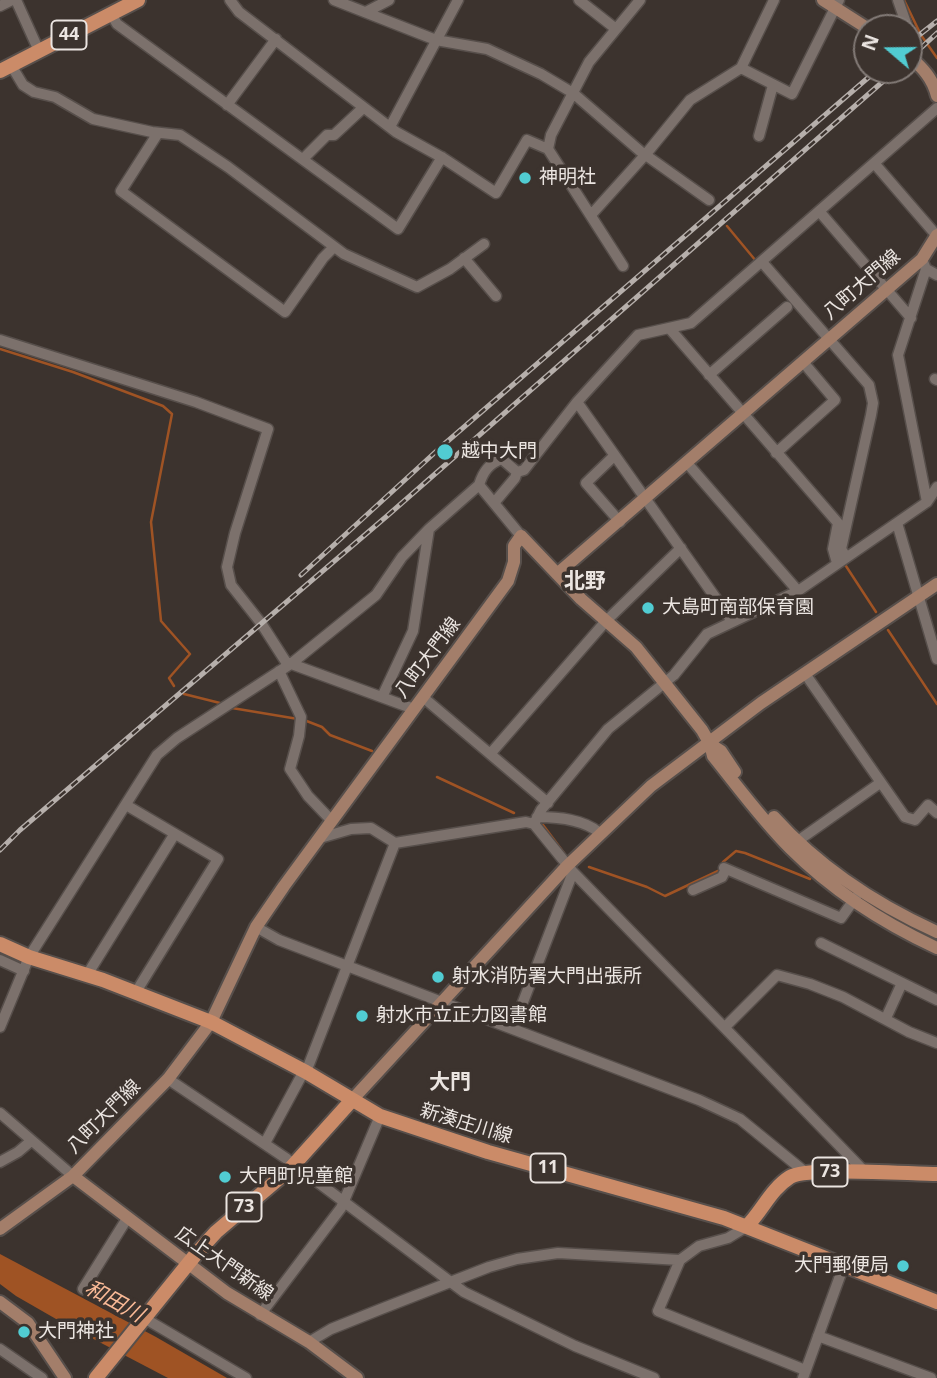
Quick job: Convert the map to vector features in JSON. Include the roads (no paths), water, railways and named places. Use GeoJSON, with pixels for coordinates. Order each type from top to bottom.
{"type":"FeatureCollection","features":[{"type":"Feature","properties":{"kind":"main road"},"geometry":{"type":"LineString","coordinates":[[823,0],[837,4],[853,17]]}},
{"type":"Feature","properties":{"kind":"main road","name":"44"},"geometry":{"type":"LineString","coordinates":[[6,68],[131,2]]}},
{"type":"Feature","properties":{"kind":"main road"},"geometry":{"type":"LineString","coordinates":[[923,69],[934,83],[937,96]]}},
{"type":"Feature","properties":{"kind":"main road","name":"八町大門線"},"geometry":{"type":"LineString","coordinates":[[557,574],[885,289],[924,264],[937,235]]}},
{"type":"Feature","properties":{"kind":"main road"},"geometry":{"type":"LineString","coordinates":[[521,536],[557,574],[636,647],[710,744],[721,751],[793,845],[837,876],[895,928],[937,948]]}},
{"type":"Feature","properties":{"kind":"main road","name":"八町大門線"},"geometry":{"type":"LineString","coordinates":[[1,1226],[72,1176],[167,1079],[211,1022],[256,927],[508,581],[514,562],[514,546],[521,536]]}},
{"type":"Feature","properties":{"kind":"main road"},"geometry":{"type":"LineString","coordinates":[[352,1100],[570,869],[600,833],[672,769],[710,744],[761,703],[937,584]]}},
{"type":"Feature","properties":{"kind":"main road"},"geometry":{"type":"LineString","coordinates":[[857,896],[937,932]]}},
{"type":"Feature","properties":{"kind":"main road","name":"新湊庄川線"},"geometry":{"type":"LineString","coordinates":[[0,944],[27,964],[87,975],[211,1022],[305,1071],[380,1116],[488,1152],[747,1227],[937,1302]]}},
{"type":"Feature","properties":{"kind":"main road","name":"73"},"geometry":{"type":"LineString","coordinates":[[96,1378],[216,1232],[293,1166],[352,1100]]}},
{"type":"Feature","properties":{"kind":"main road","name":"73"},"geometry":{"type":"LineString","coordinates":[[747,1227],[780,1184],[793,1175],[805,1172],[937,1174]]}},
{"type":"Feature","properties":{"kind":"main road","name":"広上大門新線"},"geometry":{"type":"LineString","coordinates":[[72,1176],[227,1293],[309,1342],[357,1378]]}},
{"type":"Feature","properties":{"kind":"main road"},"geometry":{"type":"LineString","coordinates":[[0,1302],[28,1323],[65,1378]]}},
{"type":"Feature","properties":{"kind":"street"},"geometry":{"type":"LineString","coordinates":[[0,6],[14,0],[39,51]]}},
{"type":"Feature","properties":{"kind":"street"},"geometry":{"type":"LineString","coordinates":[[230,0],[239,12],[363,108],[496,193],[527,140],[548,149],[622,266]]}},
{"type":"Feature","properties":{"kind":"street"},"geometry":{"type":"LineString","coordinates":[[334,0],[436,40],[486,49],[541,74],[573,93],[646,154],[709,200]]}},
{"type":"Feature","properties":{"kind":"street"},"geometry":{"type":"LineString","coordinates":[[366,12],[389,0]]}},
{"type":"Feature","properties":{"kind":"street"},"geometry":{"type":"LineString","coordinates":[[390,127],[458,0]]}},
{"type":"Feature","properties":{"kind":"street"},"geometry":{"type":"LineString","coordinates":[[579,0],[616,29]]}},
{"type":"Feature","properties":{"kind":"street"},"geometry":{"type":"LineString","coordinates":[[548,149],[551,135],[589,62],[640,0]]}},
{"type":"Feature","properties":{"kind":"street"},"geometry":{"type":"LineString","coordinates":[[591,215],[690,100],[741,68],[774,0]]}},
{"type":"Feature","properties":{"kind":"street"},"geometry":{"type":"LineString","coordinates":[[741,68],[792,94],[837,4]]}},
{"type":"Feature","properties":{"kind":"street"},"geometry":{"type":"LineString","coordinates":[[111,14],[117,23],[398,229],[442,157]]}},
{"type":"Feature","properties":{"kind":"street"},"geometry":{"type":"LineString","coordinates":[[227,105],[276,39]]}},
{"type":"Feature","properties":{"kind":"street"},"geometry":{"type":"LineString","coordinates":[[6,68],[34,92],[55,97],[93,119],[180,135],[228,167],[344,254],[417,287],[484,244]]}},
{"type":"Feature","properties":{"kind":"street"},"geometry":{"type":"LineString","coordinates":[[760,136],[773,85]]}},
{"type":"Feature","properties":{"kind":"street"},"geometry":{"type":"LineString","coordinates":[[303,159],[327,135],[334,135],[363,108]]}},
{"type":"Feature","properties":{"kind":"street"},"geometry":{"type":"LineString","coordinates":[[495,503],[517,472],[524,470],[577,402],[638,335],[691,323],[937,108]]}},
{"type":"Feature","properties":{"kind":"street"},"geometry":{"type":"LineString","coordinates":[[158,132],[121,191],[285,312],[334,247]]}},
{"type":"Feature","properties":{"kind":"street"},"geometry":{"type":"LineString","coordinates":[[874,163],[937,235]]}},
{"type":"Feature","properties":{"kind":"street"},"geometry":{"type":"LineString","coordinates":[[819,211],[911,318]]}},
{"type":"Feature","properties":{"kind":"street"},"geometry":{"type":"LineString","coordinates":[[464,258],[496,296]]}},
{"type":"Feature","properties":{"kind":"street"},"geometry":{"type":"LineString","coordinates":[[762,262],[869,385],[873,402],[841,560]]}},
{"type":"Feature","properties":{"kind":"street"},"geometry":{"type":"LineString","coordinates":[[927,502],[898,355],[911,318],[924,264],[937,275]]}},
{"type":"Feature","properties":{"kind":"street"},"geometry":{"type":"LineString","coordinates":[[709,375],[787,307]]}},
{"type":"Feature","properties":{"kind":"street"},"geometry":{"type":"LineString","coordinates":[[670,329],[838,523],[833,549],[841,560]]}},
{"type":"Feature","properties":{"kind":"street"},"geometry":{"type":"LineString","coordinates":[[0,340],[196,402],[268,429],[235,533],[228,567],[231,585],[261,623],[286,662],[414,709]]}},
{"type":"Feature","properties":{"kind":"street"},"geometry":{"type":"LineString","coordinates":[[776,453],[835,400],[803,362]]}},
{"type":"Feature","properties":{"kind":"street"},"geometry":{"type":"LineString","coordinates":[[577,402],[732,621]]}},
{"type":"Feature","properties":{"kind":"street"},"geometry":{"type":"LineString","coordinates":[[614,456],[586,482],[620,522]]}},
{"type":"Feature","properties":{"kind":"street"},"geometry":{"type":"LineString","coordinates":[[0,1027],[27,964],[166,746],[292,663],[376,595],[402,557],[479,485],[493,462],[502,459],[517,472]]}},
{"type":"Feature","properties":{"kind":"street"},"geometry":{"type":"LineString","coordinates":[[687,463],[798,591]]}},
{"type":"Feature","properties":{"kind":"street"},"geometry":{"type":"LineString","coordinates":[[479,485],[521,536]]}},
{"type":"Feature","properties":{"kind":"street"},"geometry":{"type":"LineString","coordinates":[[535,820],[608,729],[674,675],[706,634],[798,591],[927,502],[937,487]]}},
{"type":"Feature","properties":{"kind":"street"},"geometry":{"type":"LineString","coordinates":[[897,523],[937,659]]}},
{"type":"Feature","properties":{"kind":"street"},"geometry":{"type":"LineString","coordinates":[[382,697],[413,631],[429,529]]}},
{"type":"Feature","properties":{"kind":"street"},"geometry":{"type":"LineString","coordinates":[[491,753],[606,621],[681,548]]}},
{"type":"Feature","properties":{"kind":"street"},"geometry":{"type":"LineString","coordinates":[[279,671],[301,717],[290,769],[308,796],[332,821]]}},
{"type":"Feature","properties":{"kind":"street"},"geometry":{"type":"LineString","coordinates":[[806,675],[905,817],[915,820],[928,805],[937,813]]}},
{"type":"Feature","properties":{"kind":"street"},"geometry":{"type":"LineString","coordinates":[[424,698],[548,803]]}},
{"type":"Feature","properties":{"kind":"street"},"geometry":{"type":"LineString","coordinates":[[793,845],[880,783]]}},
{"type":"Feature","properties":{"kind":"street"},"geometry":{"type":"LineString","coordinates":[[126,805],[218,859],[136,992]]}},
{"type":"Feature","properties":{"kind":"street"},"geometry":{"type":"LineString","coordinates":[[320,838],[351,829],[371,828],[395,843],[559,817],[594,828],[600,833]]}},
{"type":"Feature","properties":{"kind":"street"},"geometry":{"type":"LineString","coordinates":[[535,820],[570,869],[865,1172]]}},
{"type":"Feature","properties":{"kind":"street"},"geometry":{"type":"LineString","coordinates":[[87,975],[174,835]]}},
{"type":"Feature","properties":{"kind":"street"},"geometry":{"type":"LineString","coordinates":[[265,1143],[305,1071],[395,843]]}},
{"type":"Feature","properties":{"kind":"street"},"geometry":{"type":"LineString","coordinates":[[513,1028],[570,869]]}},
{"type":"Feature","properties":{"kind":"street"},"geometry":{"type":"LineString","coordinates":[[693,890],[722,877],[725,869],[841,918],[857,896]]}},
{"type":"Feature","properties":{"kind":"street"},"geometry":{"type":"LineString","coordinates":[[256,927],[279,940],[699,1100],[740,1119],[805,1172]]}},
{"type":"Feature","properties":{"kind":"street"},"geometry":{"type":"LineString","coordinates":[[821,943],[937,1000]]}},
{"type":"Feature","properties":{"kind":"street"},"geometry":{"type":"LineString","coordinates":[[0,960],[27,964]]}},
{"type":"Feature","properties":{"kind":"street"},"geometry":{"type":"LineString","coordinates":[[725,1027],[777,975],[843,996],[909,1032],[937,1043]]}},
{"type":"Feature","properties":{"kind":"street"},"geometry":{"type":"LineString","coordinates":[[886,1018],[902,983]]}},
{"type":"Feature","properties":{"kind":"street"},"geometry":{"type":"LineString","coordinates":[[167,1079],[265,1143],[464,1292],[575,1346],[654,1378]]}},
{"type":"Feature","properties":{"kind":"street"},"geometry":{"type":"LineString","coordinates":[[0,1113],[72,1176]]}},
{"type":"Feature","properties":{"kind":"street"},"geometry":{"type":"LineString","coordinates":[[260,1315],[344,1202],[380,1116]]}},
{"type":"Feature","properties":{"kind":"street"},"geometry":{"type":"LineString","coordinates":[[0,1162],[31,1141]]}},
{"type":"Feature","properties":{"kind":"street"},"geometry":{"type":"LineString","coordinates":[[128,1217],[83,1289],[144,1318],[246,1378]]}},
{"type":"Feature","properties":{"kind":"street"},"geometry":{"type":"LineString","coordinates":[[747,1227],[728,1238],[699,1246],[680,1259],[658,1311],[804,1376],[844,1265]]}},
{"type":"Feature","properties":{"kind":"street"},"geometry":{"type":"LineString","coordinates":[[309,1342],[331,1329],[517,1259],[558,1254],[680,1259]]}},
{"type":"Feature","properties":{"kind":"street"},"geometry":{"type":"LineString","coordinates":[[818,1336],[931,1378]]}},
{"type":"Feature","properties":{"kind":"street"},"geometry":{"type":"LineString","coordinates":[[0,1349],[42,1378]]}},
{"type":"Feature","properties":{"kind":"waterway"},"geometry":{"type":"LineString","coordinates":[[904,0],[921,35],[937,58]]}},
{"type":"Feature","properties":{"kind":"waterway"},"geometry":{"type":"LineString","coordinates":[[727,226],[756,261]]}},
{"type":"Feature","properties":{"kind":"waterway"},"geometry":{"type":"LineString","coordinates":[[0,349],[73,372],[163,406],[172,414],[151,522],[161,621],[190,654],[169,678],[174,686]]}},
{"type":"Feature","properties":{"kind":"waterway"},"geometry":{"type":"LineString","coordinates":[[844,563],[876,612]]}},
{"type":"Feature","properties":{"kind":"waterway"},"geometry":{"type":"LineString","coordinates":[[888,630],[937,704]]}},
{"type":"Feature","properties":{"kind":"waterway"},"geometry":{"type":"LineString","coordinates":[[184,694],[220,703]]}},
{"type":"Feature","properties":{"kind":"waterway"},"geometry":{"type":"LineString","coordinates":[[232,708],[298,719]]}},
{"type":"Feature","properties":{"kind":"waterway"},"geometry":{"type":"LineString","coordinates":[[304,720],[322,727],[330,735],[372,751]]}},
{"type":"Feature","properties":{"kind":"waterway"},"geometry":{"type":"LineString","coordinates":[[437,777],[514,813]]}},
{"type":"Feature","properties":{"kind":"waterway"},"geometry":{"type":"LineString","coordinates":[[543,825],[564,853]]}},
{"type":"Feature","properties":{"kind":"waterway"},"geometry":{"type":"LineString","coordinates":[[723,862],[736,851],[810,879]]}},
{"type":"Feature","properties":{"kind":"waterway"},"geometry":{"type":"LineString","coordinates":[[589,867],[665,896],[718,871]]}},
{"type":"Feature","properties":{"kind":"waterway"},"geometry":{"type":"LineString","coordinates":[[891,916],[903,923]]}},
{"type":"Feature","properties":{"kind":"waterway"},"geometry":{"type":"LineString","coordinates":[[910,927],[937,939]]}},
{"type":"Feature","properties":{"kind":"railway"},"geometry":{"type":"LineString","coordinates":[[923,32],[937,21]]}},
{"type":"Feature","properties":{"kind":"railway"},"geometry":{"type":"LineString","coordinates":[[923,46],[937,33]]}},
{"type":"Feature","properties":{"kind":"railway"},"geometry":{"type":"LineString","coordinates":[[301,575],[442,446],[861,84]]}},
{"type":"Feature","properties":{"kind":"railway"},"geometry":{"type":"LineString","coordinates":[[0,850],[387,516],[880,84]]}},
{"type":"Feature","properties":{"kind":"place","name":"神明社"},"geometry":{"type":"Point","coordinates":[525,178]}},
{"type":"Feature","properties":{"kind":"place","name":"越中大門"},"geometry":{"type":"Point","coordinates":[445,452]}},
{"type":"Feature","properties":{"kind":"place","name":"大島町南部保育園"},"geometry":{"type":"Point","coordinates":[648,608]}},
{"type":"Feature","properties":{"kind":"place","name":"射水消防署大門出張所"},"geometry":{"type":"Point","coordinates":[438,977]}},
{"type":"Feature","properties":{"kind":"place","name":"射水市立正力図書館"},"geometry":{"type":"Point","coordinates":[362,1016]}},
{"type":"Feature","properties":{"kind":"place","name":"大門町児童館"},"geometry":{"type":"Point","coordinates":[225,1177]}},
{"type":"Feature","properties":{"kind":"place","name":"大門郵便局"},"geometry":{"type":"Point","coordinates":[903,1266]}},
{"type":"Feature","properties":{"kind":"place","name":"大門神社"},"geometry":{"type":"Point","coordinates":[24,1332]}},
{"type":"Feature","properties":{"kind":"district","name":"北野"},"geometry":{"type":"Point","coordinates":[585,582]}},
{"type":"Feature","properties":{"kind":"district","name":"大門"},"geometry":{"type":"Point","coordinates":[450,1083]}},
{"type":"Feature","properties":{"kind":"water label","name":"和田川"},"geometry":{"type":"Point","coordinates":[114,1302]}}]}
